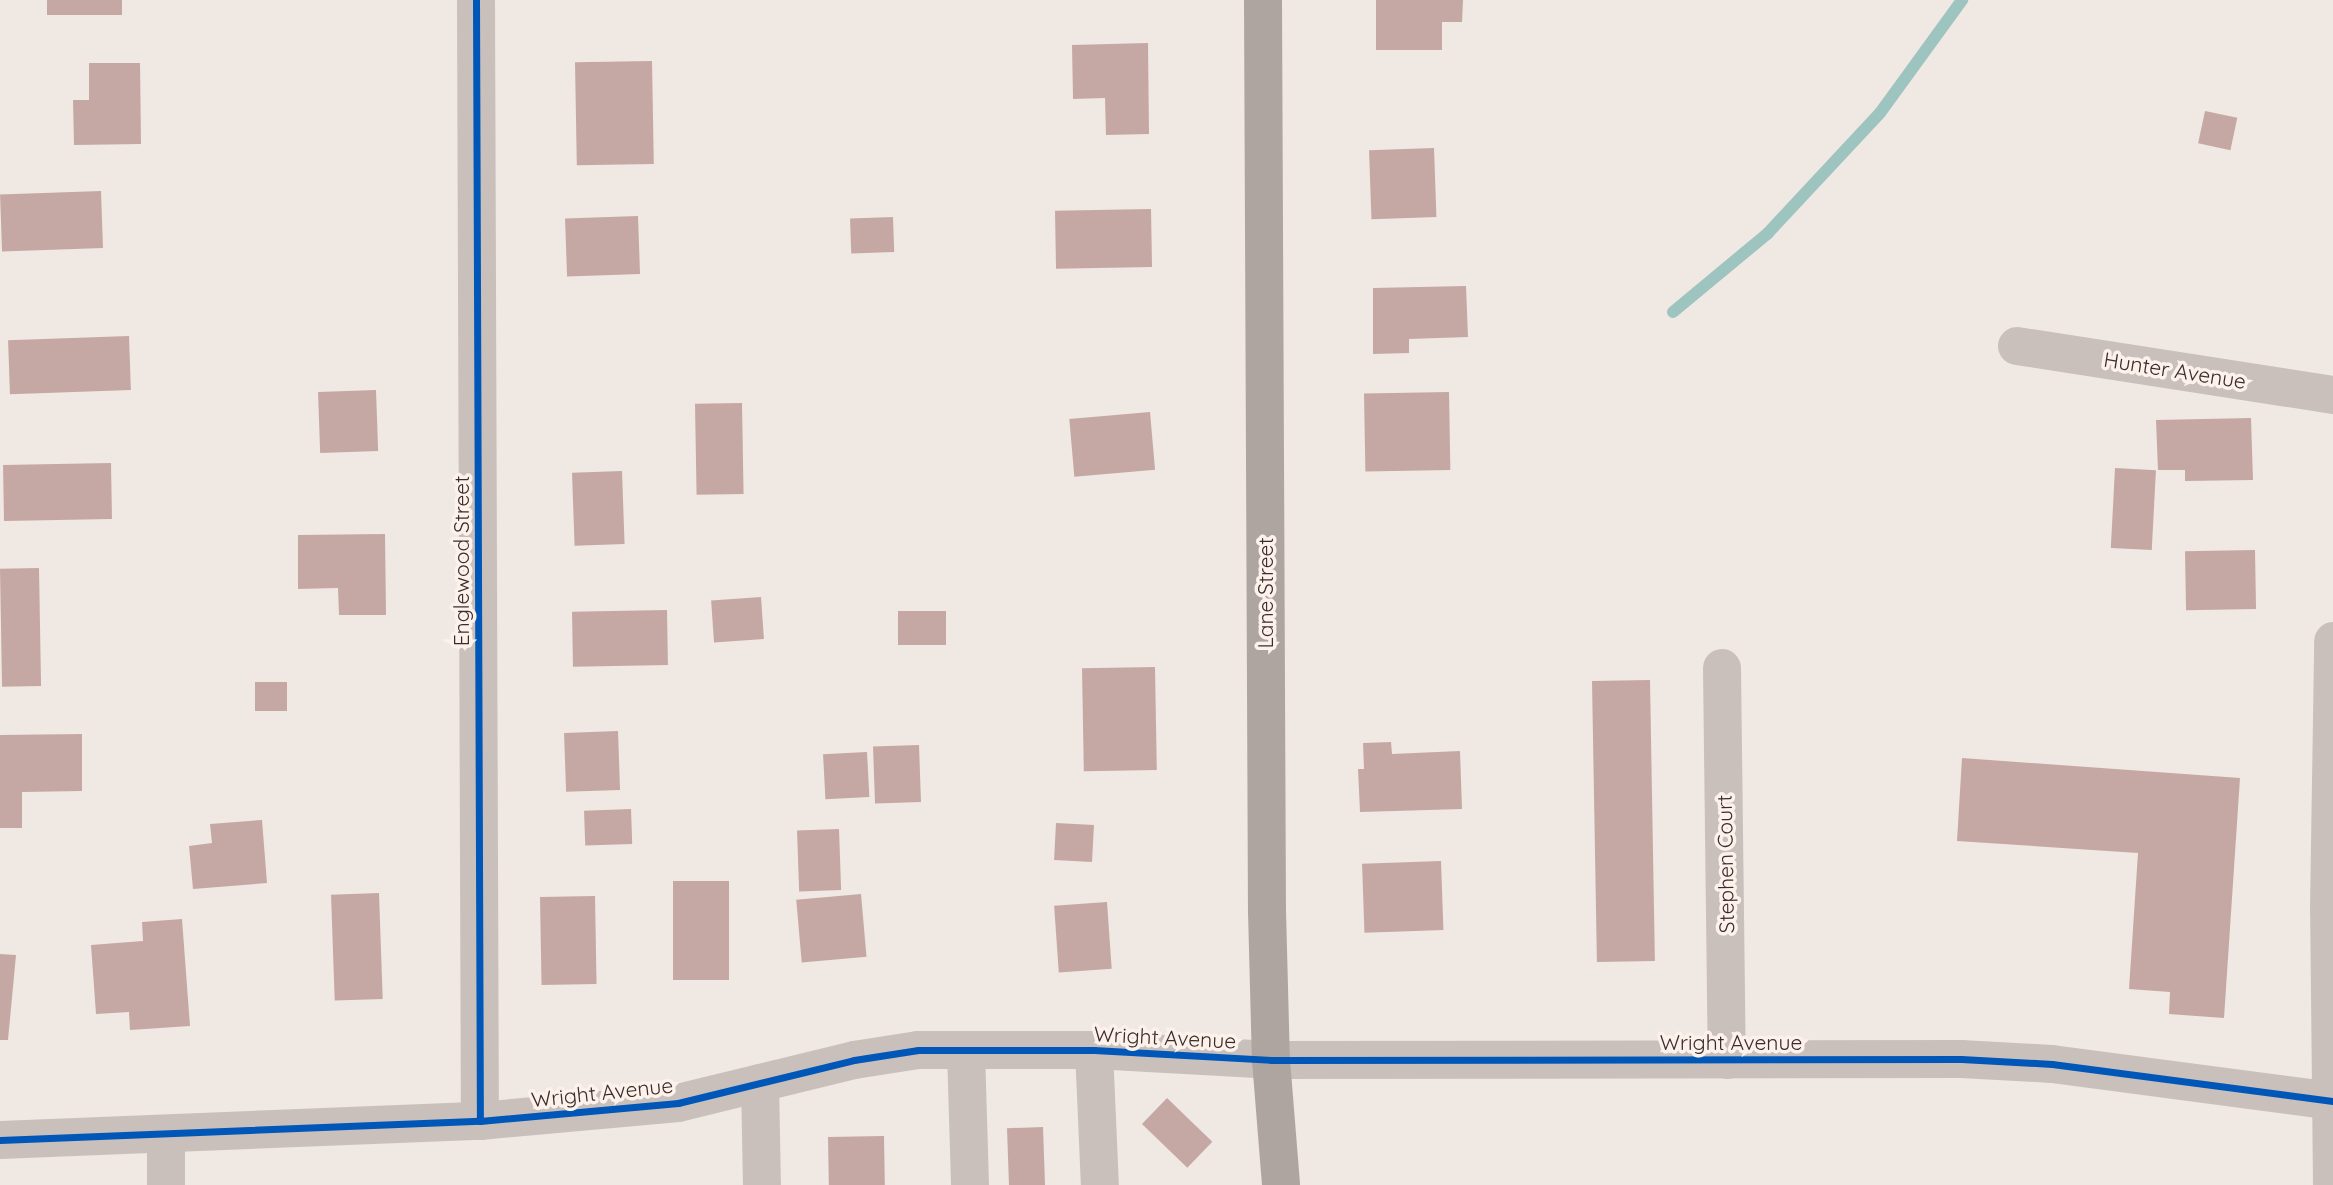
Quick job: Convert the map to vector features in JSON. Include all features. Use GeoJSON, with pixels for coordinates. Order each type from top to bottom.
{"type":"FeatureCollection","features":[{"type":"Feature","properties":{"kind":"main road","name":"Lane Street"},"geometry":{"type":"LineString","coordinates":[[1263,0],[1265,792],[1271,1060],[1282,1185]]}},
{"type":"Feature","properties":{"kind":"street","name":"Englewood Street"},"geometry":{"type":"LineString","coordinates":[[476,0],[480,1121]]}},
{"type":"Feature","properties":{"kind":"street","name":"Hunter Avenue"},"geometry":{"type":"LineString","coordinates":[[2017,346],[2333,395]]}},
{"type":"Feature","properties":{"kind":"street"},"geometry":{"type":"LineString","coordinates":[[2332,1185],[2329,909],[2333,641]]}},
{"type":"Feature","properties":{"kind":"street","name":"Stephen Court"},"geometry":{"type":"LineString","coordinates":[[1722,668],[1727,1060]]}},
{"type":"Feature","properties":{"kind":"street","name":"Wright Avenue"},"geometry":{"type":"LineString","coordinates":[[0,1140],[166,1136],[480,1121],[678,1103],[867,1058],[918,1050],[1094,1050],[1271,1060],[1961,1059],[2052,1064],[2332,1101]]}},
{"type":"Feature","properties":{"kind":"street"},"geometry":{"type":"LineString","coordinates":[[966,1050],[970,1185]]}},
{"type":"Feature","properties":{"kind":"street"},"geometry":{"type":"LineString","coordinates":[[1094,1050],[1100,1185]]}},
{"type":"Feature","properties":{"kind":"street"},"geometry":{"type":"LineString","coordinates":[[760,1083],[762,1185]]}},
{"type":"Feature","properties":{"kind":"street"},"geometry":{"type":"LineString","coordinates":[[166,1136],[166,1185]]}},
{"type":"Feature","properties":{"kind":"building"},"geometry":{"type":"Polygon","coordinates":[[[47,0],[122,0],[122,15],[47,15],[47,0]]]}},
{"type":"Feature","properties":{"kind":"building"},"geometry":{"type":"Polygon","coordinates":[[[1376,0],[1463,0],[1462,22],[1442,22],[1442,50],[1376,50],[1376,0]]]}},
{"type":"Feature","properties":{"kind":"building"},"geometry":{"type":"Polygon","coordinates":[[[1148,43],[1149,134],[1106,135],[1105,98],[1073,99],[1072,45],[1148,43]]]}},
{"type":"Feature","properties":{"kind":"building"},"geometry":{"type":"Polygon","coordinates":[[[652,61],[654,164],[577,165],[575,62],[652,61]]]}},
{"type":"Feature","properties":{"kind":"building"},"geometry":{"type":"Polygon","coordinates":[[[89,63],[140,63],[141,144],[74,145],[73,100],[89,100],[89,63]]]}},
{"type":"Feature","properties":{"kind":"building"},"geometry":{"type":"Polygon","coordinates":[[[2205,111],[2237,118],[2230,150],[2198,143],[2205,111]]]}},
{"type":"Feature","properties":{"kind":"building"},"geometry":{"type":"Polygon","coordinates":[[[1434,148],[1436,217],[1371,219],[1369,150],[1434,148]]]}},
{"type":"Feature","properties":{"kind":"building"},"geometry":{"type":"Polygon","coordinates":[[[101,191],[103,248],[2,251],[0,195],[101,191]]]}},
{"type":"Feature","properties":{"kind":"building"},"geometry":{"type":"Polygon","coordinates":[[[1151,209],[1152,267],[1056,269],[1055,211],[1151,209]]]}},
{"type":"Feature","properties":{"kind":"building"},"geometry":{"type":"Polygon","coordinates":[[[638,216],[640,274],[567,277],[565,219],[638,216]]]}},
{"type":"Feature","properties":{"kind":"building"},"geometry":{"type":"Polygon","coordinates":[[[893,217],[894,252],[851,253],[850,219],[893,217]]]}},
{"type":"Feature","properties":{"kind":"building"},"geometry":{"type":"Polygon","coordinates":[[[1466,286],[1468,337],[1409,339],[1409,353],[1373,354],[1373,288],[1466,286]]]}},
{"type":"Feature","properties":{"kind":"building"},"geometry":{"type":"Polygon","coordinates":[[[129,336],[131,390],[10,394],[8,340],[129,336]]]}},
{"type":"Feature","properties":{"kind":"building"},"geometry":{"type":"Polygon","coordinates":[[[376,390],[378,451],[320,453],[318,392],[376,390]]]}},
{"type":"Feature","properties":{"kind":"building"},"geometry":{"type":"Polygon","coordinates":[[[1449,392],[1450,470],[1365,471],[1364,393],[1449,392]]]}},
{"type":"Feature","properties":{"kind":"building"},"geometry":{"type":"Polygon","coordinates":[[[742,403],[744,494],[697,495],[695,404],[742,403]]]}},
{"type":"Feature","properties":{"kind":"building"},"geometry":{"type":"Polygon","coordinates":[[[1150,412],[1155,470],[1074,477],[1069,419],[1150,412]]]}},
{"type":"Feature","properties":{"kind":"building"},"geometry":{"type":"Polygon","coordinates":[[[2251,418],[2253,480],[2185,481],[2185,470],[2158,470],[2156,420],[2251,418]]]}},
{"type":"Feature","properties":{"kind":"building"},"geometry":{"type":"Polygon","coordinates":[[[111,463],[112,519],[4,521],[3,465],[111,463]]]}},
{"type":"Feature","properties":{"kind":"building"},"geometry":{"type":"Polygon","coordinates":[[[2115,468],[2156,470],[2152,550],[2111,548],[2115,468]]]}},
{"type":"Feature","properties":{"kind":"building"},"geometry":{"type":"Polygon","coordinates":[[[622,471],[625,544],[575,546],[572,473],[622,471]]]}},
{"type":"Feature","properties":{"kind":"building"},"geometry":{"type":"Polygon","coordinates":[[[385,534],[386,615],[339,615],[338,588],[298,589],[298,535],[385,534]]]}},
{"type":"Feature","properties":{"kind":"building"},"geometry":{"type":"Polygon","coordinates":[[[2255,550],[2256,609],[2186,610],[2185,551],[2255,550]]]}},
{"type":"Feature","properties":{"kind":"building"},"geometry":{"type":"Polygon","coordinates":[[[39,568],[41,686],[2,687],[0,569],[39,568]]]}},
{"type":"Feature","properties":{"kind":"building"},"geometry":{"type":"Polygon","coordinates":[[[761,597],[764,639],[714,642],[711,600],[761,597]]]}},
{"type":"Feature","properties":{"kind":"building"},"geometry":{"type":"Polygon","coordinates":[[[667,610],[668,665],[573,667],[572,612],[667,610]]]}},
{"type":"Feature","properties":{"kind":"building"},"geometry":{"type":"Polygon","coordinates":[[[898,611],[946,611],[946,645],[898,645],[898,611]]]}},
{"type":"Feature","properties":{"kind":"building"},"geometry":{"type":"Polygon","coordinates":[[[1155,667],[1157,770],[1084,771],[1082,668],[1155,667]]]}},
{"type":"Feature","properties":{"kind":"building"},"geometry":{"type":"Polygon","coordinates":[[[1650,680],[1655,961],[1597,962],[1592,681],[1650,680]]]}},
{"type":"Feature","properties":{"kind":"building"},"geometry":{"type":"Polygon","coordinates":[[[255,682],[287,682],[287,711],[255,711],[255,682]]]}},
{"type":"Feature","properties":{"kind":"building"},"geometry":{"type":"Polygon","coordinates":[[[618,731],[620,790],[566,792],[564,733],[618,731]]]}},
{"type":"Feature","properties":{"kind":"building"},"geometry":{"type":"Polygon","coordinates":[[[82,734],[82,791],[22,792],[22,828],[0,828],[0,735],[82,734]]]}},
{"type":"Feature","properties":{"kind":"building"},"geometry":{"type":"Polygon","coordinates":[[[1391,742],[1392,754],[1460,751],[1462,809],[1360,812],[1358,769],[1364,769],[1363,743],[1391,742]]]}},
{"type":"Feature","properties":{"kind":"building"},"geometry":{"type":"Polygon","coordinates":[[[919,745],[921,802],[875,804],[873,747],[919,745]]]}},
{"type":"Feature","properties":{"kind":"building"},"geometry":{"type":"Polygon","coordinates":[[[867,752],[869,797],[825,799],[823,754],[867,752]]]}},
{"type":"Feature","properties":{"kind":"building"},"geometry":{"type":"Polygon","coordinates":[[[1962,758],[2240,778],[2224,1018],[2169,1014],[2170,992],[2129,989],[2138,853],[1957,841],[1962,758]]]}},
{"type":"Feature","properties":{"kind":"building"},"geometry":{"type":"Polygon","coordinates":[[[631,809],[632,844],[585,846],[584,811],[631,809]]]}},
{"type":"Feature","properties":{"kind":"building"},"geometry":{"type":"Polygon","coordinates":[[[262,820],[267,883],[193,889],[189,846],[212,843],[210,824],[262,820]]]}},
{"type":"Feature","properties":{"kind":"building"},"geometry":{"type":"Polygon","coordinates":[[[1056,823],[1094,825],[1092,862],[1054,860],[1056,823]]]}},
{"type":"Feature","properties":{"kind":"building"},"geometry":{"type":"Polygon","coordinates":[[[839,829],[841,890],[799,891],[797,830],[839,829]]]}},
{"type":"Feature","properties":{"kind":"building"},"geometry":{"type":"Polygon","coordinates":[[[1441,861],[1443,930],[1364,933],[1362,864],[1441,861]]]}},
{"type":"Feature","properties":{"kind":"building"},"geometry":{"type":"Polygon","coordinates":[[[673,881],[729,881],[729,980],[673,980],[673,881]]]}},
{"type":"Feature","properties":{"kind":"building"},"geometry":{"type":"Polygon","coordinates":[[[379,893],[383,999],[335,1001],[331,895],[379,893]]]}},
{"type":"Feature","properties":{"kind":"building"},"geometry":{"type":"Polygon","coordinates":[[[861,894],[866,957],[802,962],[796,900],[861,894]]]}},
{"type":"Feature","properties":{"kind":"building"},"geometry":{"type":"Polygon","coordinates":[[[595,896],[597,984],[542,985],[540,897],[595,896]]]}},
{"type":"Feature","properties":{"kind":"building"},"geometry":{"type":"Polygon","coordinates":[[[1107,902],[1112,969],[1059,973],[1054,906],[1107,902]]]}},
{"type":"Feature","properties":{"kind":"building"},"geometry":{"type":"Polygon","coordinates":[[[182,919],[190,1026],[130,1030],[129,1012],[96,1014],[91,945],[143,941],[142,922],[182,919]]]}},
{"type":"Feature","properties":{"kind":"building"},"geometry":{"type":"Polygon","coordinates":[[[0,954],[16,955],[8,1040],[0,1040],[0,954]]]}},
{"type":"Feature","properties":{"kind":"building"},"geometry":{"type":"Polygon","coordinates":[[[1167,1098],[1212,1142],[1187,1168],[1142,1124],[1167,1098]]]}},
{"type":"Feature","properties":{"kind":"building"},"geometry":{"type":"Polygon","coordinates":[[[1043,1127],[1045,1185],[1009,1185],[1007,1128],[1043,1127]]]}},
{"type":"Feature","properties":{"kind":"building"},"geometry":{"type":"Polygon","coordinates":[[[884,1136],[885,1185],[829,1185],[828,1137],[884,1136]]]}},
{"type":"Feature","properties":{"kind":"waterway"},"geometry":{"type":"LineString","coordinates":[[1673,312],[1768,233],[1880,113],[1962,0]]}},
{"type":"Feature","properties":{"kind":"cycle path"},"geometry":{"type":"LineString","coordinates":[[476,0],[480,1121]]}},
{"type":"Feature","properties":{"kind":"cycle path"},"geometry":{"type":"LineString","coordinates":[[0,1140],[480,1121],[678,1103],[854,1060],[918,1050],[1094,1050],[1271,1060],[1961,1059],[2052,1064],[2333,1101]]}}]}
